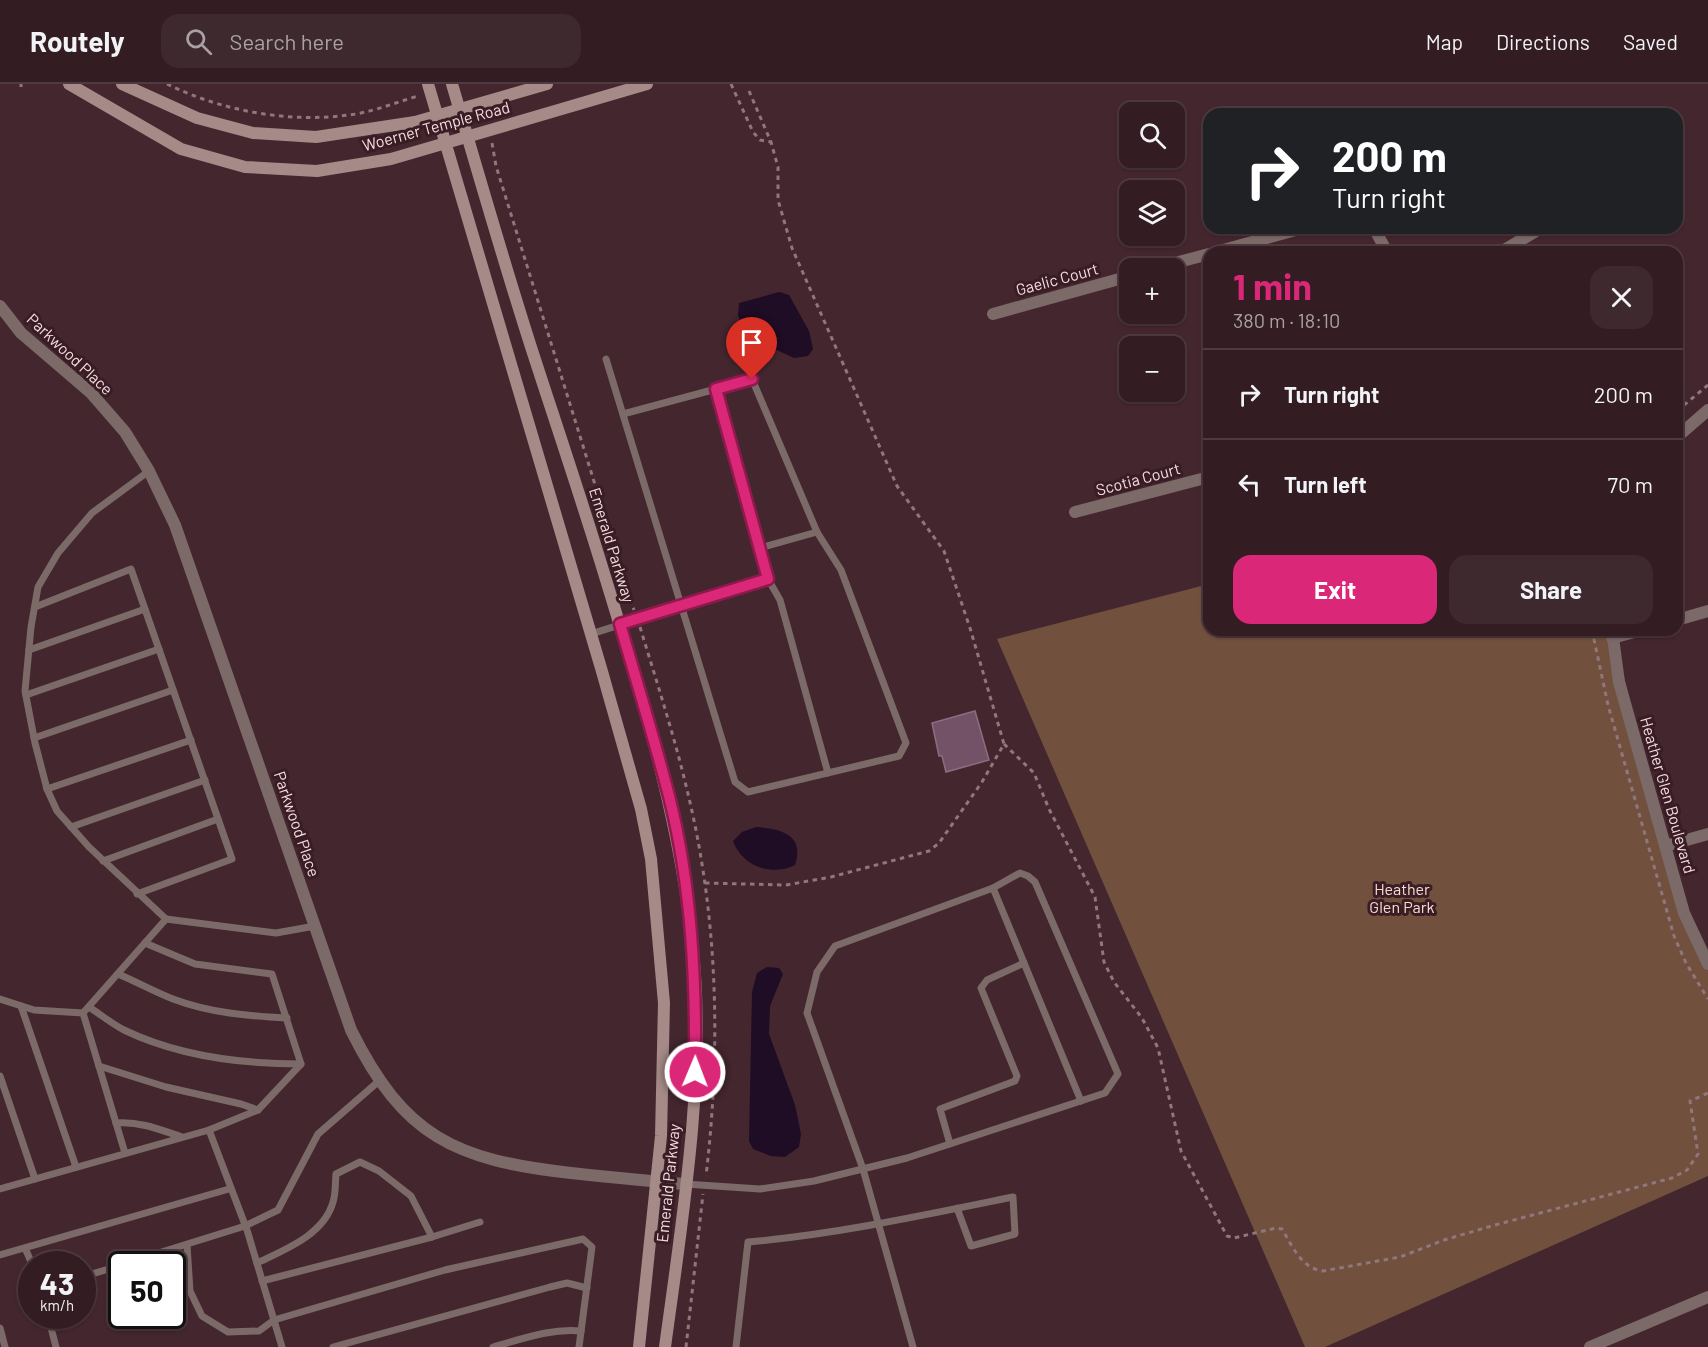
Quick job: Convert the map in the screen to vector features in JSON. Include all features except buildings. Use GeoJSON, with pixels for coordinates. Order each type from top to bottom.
{"type":"FeatureCollection","features":[{"type":"Feature","properties":{"kind":"main road","name":"Woerner Temple Road"},"geometry":{"type":"LineString","coordinates":[[69,84],[181,148],[245,167],[317,171],[391,159],[647,84]]}},
{"type":"Feature","properties":{"kind":"main road","name":"Woerner Temple Road"},"geometry":{"type":"LineString","coordinates":[[122,84],[197,118],[253,133],[316,137],[384,128],[547,84]]}},
{"type":"Feature","properties":{"kind":"main road","name":"Emerald Parkway"},"geometry":{"type":"LineString","coordinates":[[428,84],[641,809],[656,904],[664,1003],[661,1136],[639,1347]]}},
{"type":"Feature","properties":{"kind":"main road","name":"Emerald Parkway"},"geometry":{"type":"LineString","coordinates":[[452,84],[530,345],[620,624],[670,802],[694,952],[696,1000],[695,1072],[685,1184],[665,1347]]}},
{"type":"Feature","properties":{"kind":"street"},"geometry":{"type":"LineString","coordinates":[[1238,246],[1281,234]]}},
{"type":"Feature","properties":{"kind":"street"},"geometry":{"type":"LineString","coordinates":[[1511,246],[1531,234]]}},
{"type":"Feature","properties":{"kind":"street"},"geometry":{"type":"LineString","coordinates":[[1185,260],[1203,256]]}},
{"type":"Feature","properties":{"kind":"street","name":"Gaelic Court"},"geometry":{"type":"LineString","coordinates":[[993,314],[1119,279]]}},
{"type":"Feature","properties":{"kind":"street","name":"Parkwood Place"},"geometry":{"type":"LineString","coordinates":[[0,306],[21,333],[91,393],[125,432],[149,471],[175,525],[351,1030],[379,1081],[418,1124],[443,1141],[496,1162],[525,1168],[685,1184]]}},
{"type":"Feature","properties":{"kind":"street"},"geometry":{"type":"LineString","coordinates":[[1683,432],[1708,410]]}},
{"type":"Feature","properties":{"kind":"street","name":"Scotia Court"},"geometry":{"type":"LineString","coordinates":[[1075,512],[1203,479]]}},
{"type":"Feature","properties":{"kind":"street"},"geometry":{"type":"LineString","coordinates":[[1683,618],[1708,612]]}},
{"type":"Feature","properties":{"kind":"street","name":"Heather Glen Boulevard"},"geometry":{"type":"LineString","coordinates":[[1612,636],[1619,682],[1684,913],[1708,964]]}},
{"type":"Feature","properties":{"kind":"street"},"geometry":{"type":"LineString","coordinates":[[1665,846],[1708,834]]}},
{"type":"Feature","properties":{"kind":"street"},"geometry":{"type":"LineString","coordinates":[[1590,1347],[1708,1297]]}},
{"type":"Feature","properties":{"kind":"lane"},"geometry":{"type":"LineString","coordinates":[[606,359],[735,782],[748,792],[899,756],[906,743],[841,570],[817,532],[752,379],[623,414]]}},
{"type":"Feature","properties":{"kind":"lane"},"geometry":{"type":"LineString","coordinates":[[716,389],[768,579],[780,600],[828,773]]}},
{"type":"Feature","properties":{"kind":"lane"},"geometry":{"type":"LineString","coordinates":[[149,471],[92,513],[58,553],[38,587],[29,650],[26,695],[47,789],[57,811],[71,827],[137,894],[166,919],[276,933],[315,927]]}},
{"type":"Feature","properties":{"kind":"lane"},"geometry":{"type":"LineString","coordinates":[[760,548],[817,532]]}},
{"type":"Feature","properties":{"kind":"lane"},"geometry":{"type":"LineString","coordinates":[[35,608],[131,569],[232,859],[137,894]]}},
{"type":"Feature","properties":{"kind":"lane"},"geometry":{"type":"LineString","coordinates":[[591,634],[768,579]]}},
{"type":"Feature","properties":{"kind":"lane"},"geometry":{"type":"LineString","coordinates":[[29,650],[145,609]]}},
{"type":"Feature","properties":{"kind":"lane"},"geometry":{"type":"LineString","coordinates":[[26,695],[159,650]]}},
{"type":"Feature","properties":{"kind":"lane"},"geometry":{"type":"LineString","coordinates":[[34,738],[173,690]]}},
{"type":"Feature","properties":{"kind":"lane"},"geometry":{"type":"LineString","coordinates":[[47,789],[191,740]]}},
{"type":"Feature","properties":{"kind":"lane"},"geometry":{"type":"LineString","coordinates":[[71,827],[205,780]]}},
{"type":"Feature","properties":{"kind":"lane"},"geometry":{"type":"LineString","coordinates":[[103,861],[218,819]]}},
{"type":"Feature","properties":{"kind":"lane"},"geometry":{"type":"LineString","coordinates":[[685,1184],[760,1189],[814,1181],[863,1169],[907,1158],[1104,1093],[1118,1074],[1035,882],[1028,876],[1020,873],[993,888],[835,946],[818,972],[807,1013],[863,1169],[913,1347]]}},
{"type":"Feature","properties":{"kind":"lane"},"geometry":{"type":"LineString","coordinates":[[993,888],[1081,1101]]}},
{"type":"Feature","properties":{"kind":"lane"},"geometry":{"type":"LineString","coordinates":[[83,1014],[166,919]]}},
{"type":"Feature","properties":{"kind":"lane"},"geometry":{"type":"LineString","coordinates":[[145,943],[195,964],[272,974],[301,1064]]}},
{"type":"Feature","properties":{"kind":"lane"},"geometry":{"type":"LineString","coordinates":[[950,1144],[940,1109],[1015,1081],[1017,1076],[981,988],[987,981],[1024,963]]}},
{"type":"Feature","properties":{"kind":"lane"},"geometry":{"type":"LineString","coordinates":[[118,974],[174,999],[204,1009],[244,1016],[287,1018]]}},
{"type":"Feature","properties":{"kind":"lane"},"geometry":{"type":"LineString","coordinates":[[0,999],[34,1010],[83,1014]]}},
{"type":"Feature","properties":{"kind":"lane"},"geometry":{"type":"LineString","coordinates":[[21,1006],[76,1167]]}},
{"type":"Feature","properties":{"kind":"lane"},"geometry":{"type":"LineString","coordinates":[[89,1007],[124,1030],[184,1052],[265,1064],[301,1064]]}},
{"type":"Feature","properties":{"kind":"lane"},"geometry":{"type":"LineString","coordinates":[[83,1014],[125,1153]]}},
{"type":"Feature","properties":{"kind":"lane"},"geometry":{"type":"LineString","coordinates":[[0,1189],[209,1130],[258,1110],[301,1064]]}},
{"type":"Feature","properties":{"kind":"lane"},"geometry":{"type":"LineString","coordinates":[[99,1066],[166,1087],[258,1110]]}},
{"type":"Feature","properties":{"kind":"lane"},"geometry":{"type":"LineString","coordinates":[[0,1076],[35,1179]]}},
{"type":"Feature","properties":{"kind":"lane"},"geometry":{"type":"LineString","coordinates":[[168,1251],[245,1226],[278,1210],[318,1134],[379,1081]]}},
{"type":"Feature","properties":{"kind":"lane"},"geometry":{"type":"LineString","coordinates":[[116,1123],[129,1122],[147,1125],[182,1137]]}},
{"type":"Feature","properties":{"kind":"lane"},"geometry":{"type":"LineString","coordinates":[[209,1130],[245,1226],[282,1347]]}},
{"type":"Feature","properties":{"kind":"lane"},"geometry":{"type":"LineString","coordinates":[[257,1263],[286,1250],[318,1229],[333,1204],[336,1174],[360,1162],[379,1171],[411,1196],[432,1238]]}},
{"type":"Feature","properties":{"kind":"lane"},"geometry":{"type":"LineString","coordinates":[[0,1255],[230,1189]]}},
{"type":"Feature","properties":{"kind":"lane"},"geometry":{"type":"LineString","coordinates":[[736,1347],[748,1242],[908,1220],[957,1208],[1013,1197],[1015,1234],[971,1246],[957,1208]]}},
{"type":"Feature","properties":{"kind":"lane"},"geometry":{"type":"LineString","coordinates":[[262,1281],[432,1238],[480,1222]]}},
{"type":"Feature","properties":{"kind":"lane"},"geometry":{"type":"LineString","coordinates":[[187,1245],[190,1291],[202,1316],[228,1332],[259,1330],[274,1320],[445,1270],[582,1239],[592,1247],[579,1347]]}},
{"type":"Feature","properties":{"kind":"lane"},"geometry":{"type":"LineString","coordinates":[[333,1347],[567,1283],[587,1288]]}},
{"type":"Feature","properties":{"kind":"lane"},"geometry":{"type":"LineString","coordinates":[[0,1328],[5,1347]]}},
{"type":"Feature","properties":{"kind":"lane"},"geometry":{"type":"LineString","coordinates":[[51,1329],[56,1347]]}},
{"type":"Feature","properties":{"kind":"lane"},"geometry":{"type":"LineString","coordinates":[[493,1347],[544,1333],[566,1330],[581,1331]]}},
{"type":"Feature","properties":{"kind":"path"},"geometry":{"type":"LineString","coordinates":[[167,84],[185,93],[231,108],[268,115],[310,117],[355,114],[407,99]]}},
{"type":"Feature","properties":{"kind":"path"},"geometry":{"type":"LineString","coordinates":[[731,84],[753,132],[760,140],[771,142]]}},
{"type":"Feature","properties":{"kind":"path"},"geometry":{"type":"LineString","coordinates":[[749,91],[771,142],[778,167],[778,200],[792,248],[897,486],[944,551],[970,628],[1004,744],[1034,773],[1049,809],[1095,897],[1104,962],[1114,982],[1142,1018],[1158,1048],[1181,1151],[1227,1236],[1234,1238],[1282,1229],[1298,1255],[1310,1269],[1323,1271],[1400,1257],[1444,1240],[1495,1225],[1672,1178],[1687,1170],[1698,1154],[1690,1101],[1708,1093]]}},
{"type":"Feature","properties":{"kind":"path"},"geometry":{"type":"LineString","coordinates":[[1683,406],[1708,385]]}},
{"type":"Feature","properties":{"kind":"path"},"geometry":{"type":"LineString","coordinates":[[705,884],[786,885],[831,877],[929,850],[939,843],[982,782],[1004,744]]}},
{"type":"Feature","properties":{"kind":"green space","name":"Heather Glen Park"},"geometry":{"type":"Polygon","coordinates":[[[1203,586],[1203,636],[1614,636],[1684,913],[1708,964],[1708,1176],[1325,1347],[1305,1347],[997,639],[1203,586]]]}},
{"type":"Feature","properties":{"kind":"shaded area"},"geometry":{"type":"Polygon","coordinates":[[[779,292],[789,295],[809,331],[813,349],[808,356],[794,358],[760,342],[746,332],[738,316],[739,303],[779,292]]]}},
{"type":"Feature","properties":{"kind":"shaded area"},"geometry":{"type":"Polygon","coordinates":[[[756,827],[774,829],[788,835],[796,846],[795,865],[776,870],[767,869],[750,863],[743,857],[733,841],[742,832],[756,827]]]}},
{"type":"Feature","properties":{"kind":"shaded area"},"geometry":{"type":"Polygon","coordinates":[[[767,967],[779,968],[783,974],[770,1006],[769,1034],[795,1105],[801,1134],[799,1147],[785,1157],[771,1156],[753,1149],[749,1141],[752,992],[757,973],[767,967]]]}},
{"type":"Feature","properties":{"kind":"route"},"geometry":{"type":"LineString","coordinates":[[695,1072],[696,1000],[694,952],[688,904],[670,802],[620,624],[768,579],[716,389],[752,379]]}}]}
